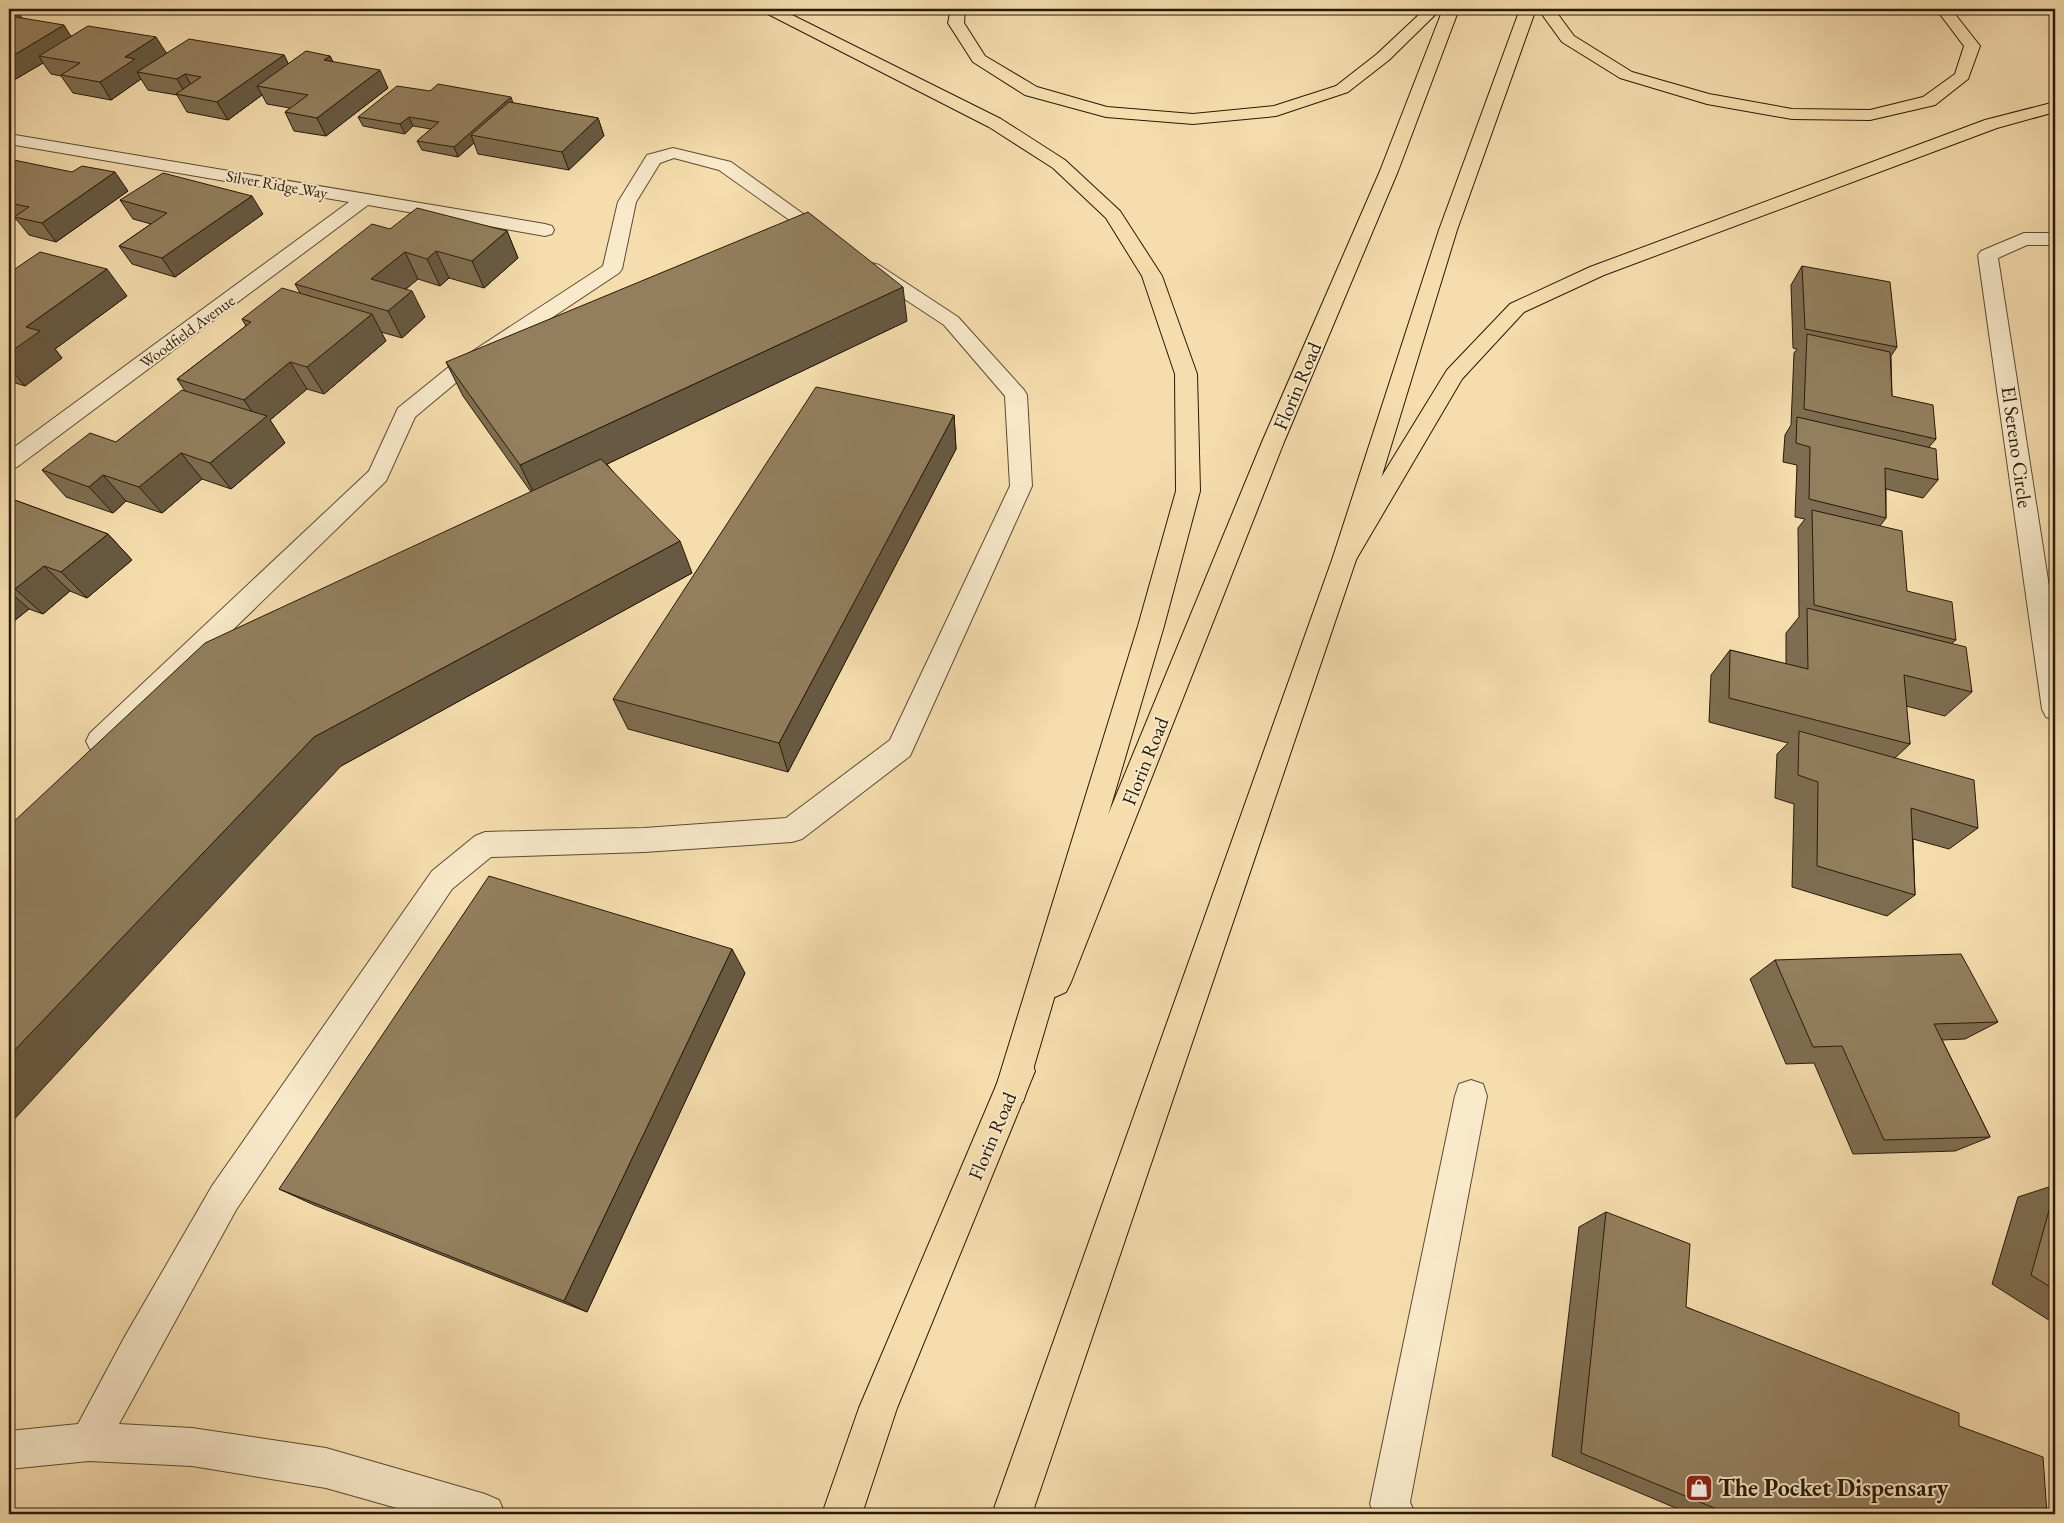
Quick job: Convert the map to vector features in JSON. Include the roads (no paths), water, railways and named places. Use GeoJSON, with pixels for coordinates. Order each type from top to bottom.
{"type":"FeatureCollection","features":[{"type":"Feature","properties":{"kind":"main road"},"geometry":{"type":"LineString","coordinates":[[769,9],[995,123],[1060,164],[1113,215],[1152,276],[1186,374],[1188,491],[1151,626],[1011,1090]]}},
{"type":"Feature","properties":{"kind":"main road"},"geometry":{"type":"LineString","coordinates":[[958,9],[956,23],[979,59],[1031,91],[1106,112],[1192,119],[1276,111],[1342,89],[1383,57],[1433,9]]}},
{"type":"Feature","properties":{"kind":"main road","name":"Florin Road"},"geometry":{"type":"LineString","coordinates":[[842,1514],[878,1408],[1011,1090],[1273,442],[1389,171],[1451,9]]}},
{"type":"Feature","properties":{"kind":"main road"},"geometry":{"type":"LineString","coordinates":[[1012,1514],[1345,557],[1448,230],[1528,9]]}},
{"type":"Feature","properties":{"kind":"main road"},"geometry":{"type":"LineString","coordinates":[[1546,9],[1568,39],[1626,75],[1707,99],[1792,114],[1870,115],[1929,101],[1962,76],[1972,46],[1943,9]]}},
{"type":"Feature","properties":{"kind":"main road"},"geometry":{"type":"LineString","coordinates":[[1345,557],[1454,375],[1517,308],[1597,271],[1991,124],[2055,107]]}},
{"type":"Feature","properties":{"kind":"street","name":"Silver Ridge Way"},"geometry":{"type":"LineString","coordinates":[[9,139],[545,230]]}},
{"type":"Feature","properties":{"kind":"street"},"geometry":{"type":"LineString","coordinates":[[80,761],[378,475],[406,413],[457,371],[586,288],[612,269],[627,202],[653,160],[673,152],[725,166],[951,321],[1016,395],[1021,486],[900,748],[792,830],[644,840],[485,845],[442,880],[224,1198],[137,1351],[89,1442]]}},
{"type":"Feature","properties":{"kind":"street","name":"Woodfield Avenue"},"geometry":{"type":"LineString","coordinates":[[9,462],[365,199]]}},
{"type":"Feature","properties":{"kind":"street","name":"El Sereno Circle"},"geometry":{"type":"LineString","coordinates":[[2055,239],[2024,239],[1988,255],[2055,709]]}},
{"type":"Feature","properties":{"kind":"street"},"geometry":{"type":"LineString","coordinates":[[1395,1514],[1390,1504],[1471,1096]]}},
{"type":"Feature","properties":{"kind":"street"},"geometry":{"type":"LineString","coordinates":[[9,1450],[89,1442],[192,1447],[326,1468],[485,1514]]}},
{"type":"Feature","properties":{"kind":"place","name":"The Pocket Dispensary"},"geometry":{"type":"Point","coordinates":[1699,1488]}}]}
